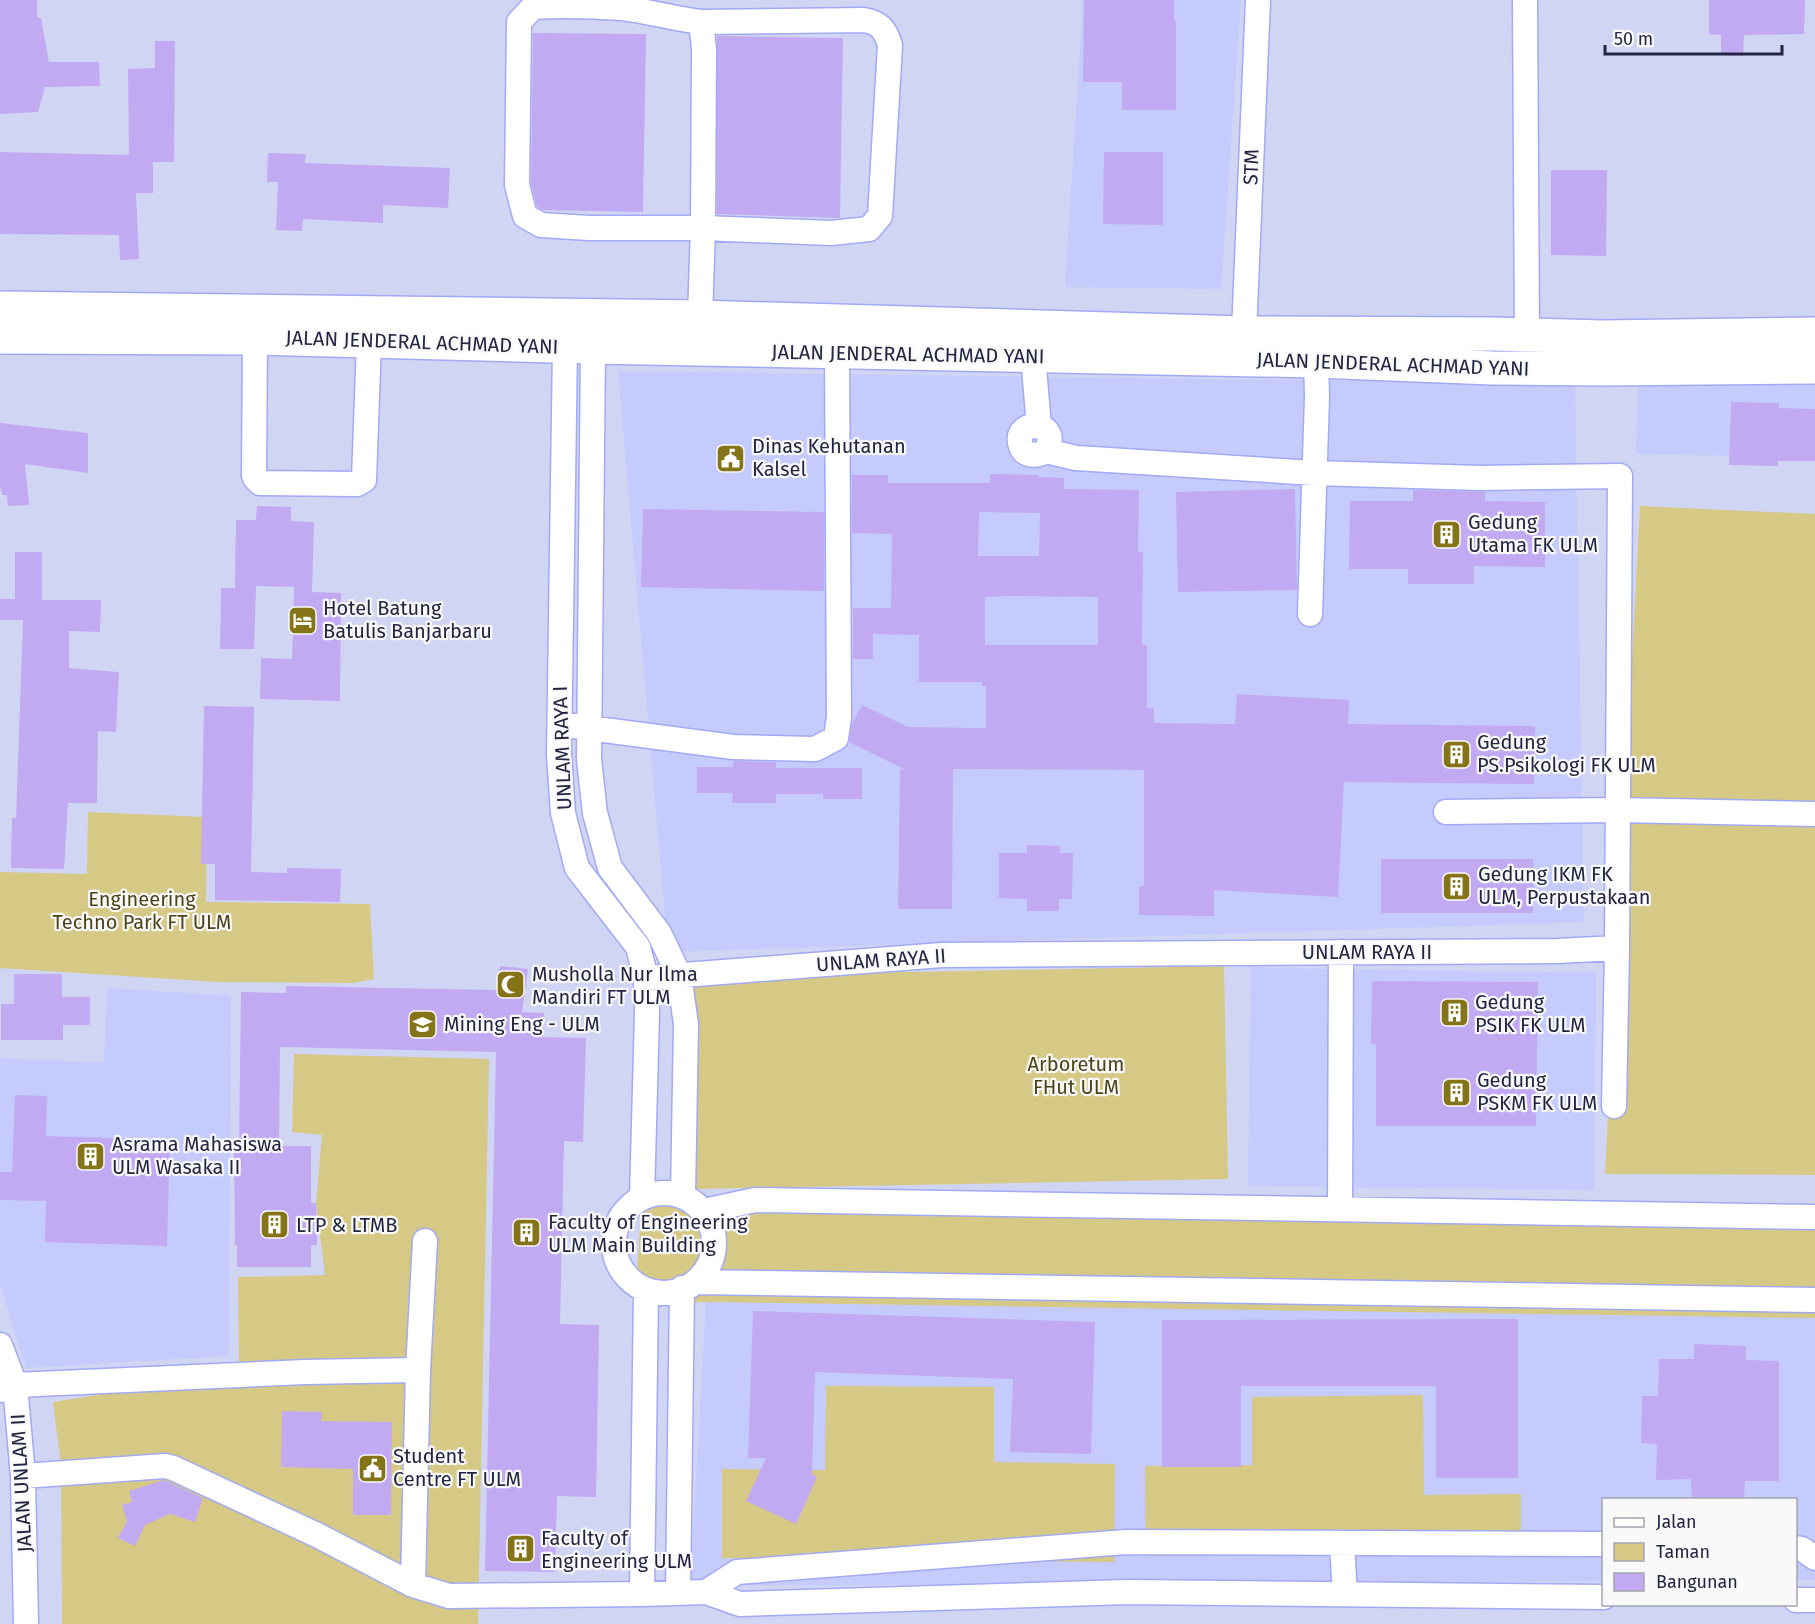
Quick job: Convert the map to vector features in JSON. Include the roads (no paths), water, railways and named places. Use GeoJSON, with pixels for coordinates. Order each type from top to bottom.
{"type":"FeatureCollection","features":[{"type":"Feature","properties":{"kind":"highway","name":"JALAN JENDERAL ACHMAD YANI"},"geometry":{"type":"LineString","coordinates":[[0,308],[700,317],[1244,333],[1602,337],[1815,334]]}},
{"type":"Feature","properties":{"kind":"highway"},"geometry":{"type":"LineString","coordinates":[[1491,368],[1494,334]]}},
{"type":"Feature","properties":{"kind":"highway"},"geometry":{"type":"LineString","coordinates":[[1601,369],[1602,337]]}},
{"type":"Feature","properties":{"kind":"highway","name":"JALAN JENDERAL ACHMAD YANI"},"geometry":{"type":"LineString","coordinates":[[0,338],[255,338],[579,347],[1316,361],[1491,368],[1815,367]]}},
{"type":"Feature","properties":{"kind":"street","name":"STM"},"geometry":{"type":"LineString","coordinates":[[1244,333],[1258,0]]}},
{"type":"Feature","properties":{"kind":"street"},"geometry":{"type":"LineString","coordinates":[[1525,0],[1527,335]]}},
{"type":"Feature","properties":{"kind":"street"},"geometry":{"type":"LineString","coordinates":[[560,5],[624,9],[701,22],[864,20],[877,23],[886,32],[890,45],[880,216],[868,229],[831,233],[703,228],[589,228],[541,225],[525,216],[517,185],[519,22],[533,7],[560,5]]}},
{"type":"Feature","properties":{"kind":"street"},"geometry":{"type":"LineString","coordinates":[[700,317],[704,49],[701,22]]}},
{"type":"Feature","properties":{"kind":"street"},"geometry":{"type":"LineString","coordinates":[[255,338],[254,475],[260,483],[357,484],[364,480],[369,341]]}},
{"type":"Feature","properties":{"kind":"street","name":"UNLAM RAYA I"},"geometry":{"type":"LineString","coordinates":[[579,347],[562,550],[559,723],[562,813],[577,868],[638,947],[646,978],[642,1198]]}},
{"type":"Feature","properties":{"kind":"street","name":"UNLAM RAYA I"},"geometry":{"type":"LineString","coordinates":[[579,347],[591,552],[589,760],[595,813],[610,868],[659,933],[679,975],[686,1024],[683,1195]]}},
{"type":"Feature","properties":{"kind":"street"},"geometry":{"type":"LineString","coordinates":[[559,723],[734,747],[815,749],[836,738],[839,717],[837,352]]}},
{"type":"Feature","properties":{"kind":"street"},"geometry":{"type":"LineString","coordinates":[[1033,356],[1039,426],[1031,426],[1020,436],[1020,444],[1024,451],[1032,455],[1040,455],[1046,451],[1076,458],[1315,473],[1480,478],[1620,476],[1614,1106]]}},
{"type":"Feature","properties":{"kind":"street"},"geometry":{"type":"LineString","coordinates":[[1310,614],[1316,361]]}},
{"type":"Feature","properties":{"kind":"street"},"geometry":{"type":"LineString","coordinates":[[562,550],[591,552]]}},
{"type":"Feature","properties":{"kind":"street"},"geometry":{"type":"LineString","coordinates":[[1446,812],[1618,810],[1815,814]]}},
{"type":"Feature","properties":{"kind":"street","name":"UNLAM RAYA II"},"geometry":{"type":"LineString","coordinates":[[646,978],[942,955],[1557,951],[1617,948]]}},
{"type":"Feature","properties":{"kind":"street"},"geometry":{"type":"LineString","coordinates":[[1340,1209],[1341,952]]}},
{"type":"Feature","properties":{"kind":"street"},"geometry":{"type":"LineString","coordinates":[[683,1195],[704,1211],[715,1235],[712,1261],[689,1285],[672,1293],[646,1290],[624,1275],[613,1251],[616,1225],[631,1204],[642,1198],[683,1195]]}},
{"type":"Feature","properties":{"kind":"street"},"geometry":{"type":"LineString","coordinates":[[704,1211],[755,1200],[1815,1217]]}},
{"type":"Feature","properties":{"kind":"street"},"geometry":{"type":"LineString","coordinates":[[413,1585],[418,1370],[425,1241]]}},
{"type":"Feature","properties":{"kind":"street"},"geometry":{"type":"LineString","coordinates":[[689,1285],[1815,1300]]}},
{"type":"Feature","properties":{"kind":"street"},"geometry":{"type":"LineString","coordinates":[[678,1593],[689,1285]]}},
{"type":"Feature","properties":{"kind":"street"},"geometry":{"type":"LineString","coordinates":[[642,1594],[646,1290]]}},
{"type":"Feature","properties":{"kind":"street","name":"JALAN UNLAM II"},"geometry":{"type":"LineString","coordinates":[[0,1345],[23,1476],[26,1624]]}},
{"type":"Feature","properties":{"kind":"street"},"geometry":{"type":"LineString","coordinates":[[8,1388],[305,1371],[418,1370]]}},
{"type":"Feature","properties":{"kind":"street"},"geometry":{"type":"LineString","coordinates":[[23,1476],[173,1467],[317,1535],[413,1585],[449,1596],[706,1592],[740,1604],[1128,1592],[1602,1597]]}},
{"type":"Feature","properties":{"kind":"street"},"geometry":{"type":"LineString","coordinates":[[706,1592],[737,1572],[767,1568],[1126,1542],[1602,1544]]}},
{"type":"Feature","properties":{"kind":"street"},"geometry":{"type":"LineString","coordinates":[[1342,1544],[1345,1594]]}},
{"type":"Feature","properties":{"kind":"street"},"geometry":{"type":"LineString","coordinates":[[1797,1600],[1815,1600]]}},
{"type":"Feature","properties":{"kind":"place","name":"Dinas Kehutanan Kalsel"},"geometry":{"type":"Point","coordinates":[731,458]}},
{"type":"Feature","properties":{"kind":"place","name":"Gedung Utama FK ULM"},"geometry":{"type":"Point","coordinates":[1447,534]}},
{"type":"Feature","properties":{"kind":"place","name":"Hotel Batung Batulis Banjarbaru"},"geometry":{"type":"Point","coordinates":[302,620]}},
{"type":"Feature","properties":{"kind":"place","name":"Gedung PS.Psikologi FK ULM"},"geometry":{"type":"Point","coordinates":[1456,754]}},
{"type":"Feature","properties":{"kind":"place","name":"Gedung IKM FK ULM, Perpustakaan"},"geometry":{"type":"Point","coordinates":[1457,886]}},
{"type":"Feature","properties":{"kind":"place","name":"Musholla Nur Ilma Mandiri FT ULM"},"geometry":{"type":"Point","coordinates":[511,985]}},
{"type":"Feature","properties":{"kind":"place","name":"Gedung PSIK FK ULM"},"geometry":{"type":"Point","coordinates":[1454,1013]}},
{"type":"Feature","properties":{"kind":"place","name":"Mining Eng - ULM"},"geometry":{"type":"Point","coordinates":[423,1024]}},
{"type":"Feature","properties":{"kind":"place","name":"Gedung PSKM FK ULM"},"geometry":{"type":"Point","coordinates":[1456,1092]}},
{"type":"Feature","properties":{"kind":"place","name":"Asrama Mahasiswa ULM Wasaka II"},"geometry":{"type":"Point","coordinates":[91,1156]}},
{"type":"Feature","properties":{"kind":"place","name":"LTP & LTMB"},"geometry":{"type":"Point","coordinates":[275,1225]}},
{"type":"Feature","properties":{"kind":"place","name":"Faculty of Engineering ULM Main Building"},"geometry":{"type":"Point","coordinates":[527,1233]}},
{"type":"Feature","properties":{"kind":"place","name":"Student Centre FT ULM"},"geometry":{"type":"Point","coordinates":[372,1468]}},
{"type":"Feature","properties":{"kind":"place","name":"Faculty of Engineering ULM"},"geometry":{"type":"Point","coordinates":[520,1549]}},
{"type":"Feature","properties":{"kind":"park label","name":"Engineering Techno Park FT ULM"},"geometry":{"type":"Point","coordinates":[142,910]}},
{"type":"Feature","properties":{"kind":"park label","name":"Arboretum FHut ULM"},"geometry":{"type":"Point","coordinates":[1076,1076]}}]}
